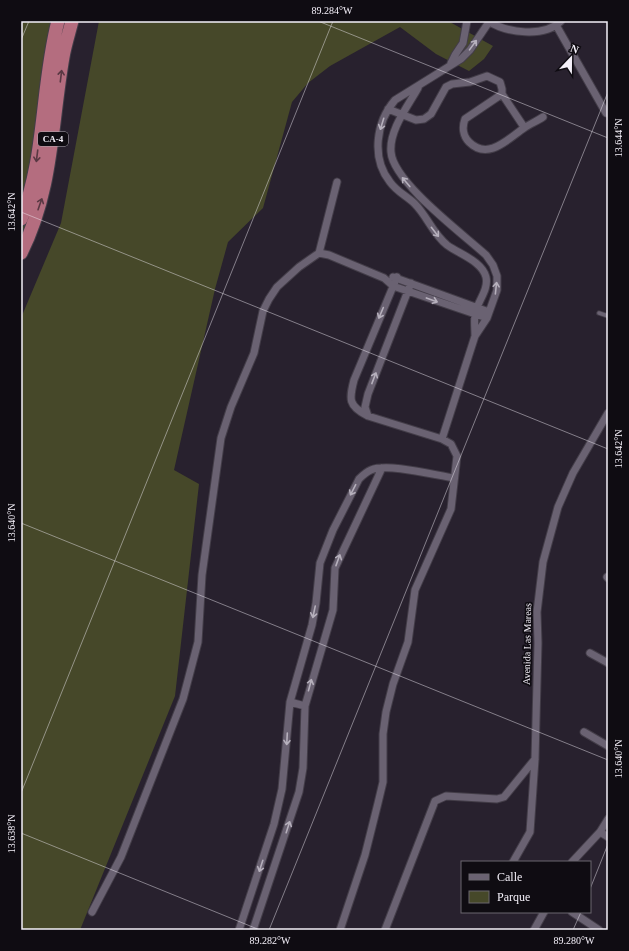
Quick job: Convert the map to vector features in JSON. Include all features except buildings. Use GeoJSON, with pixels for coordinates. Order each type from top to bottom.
{"type":"FeatureCollection","features":[{"type":"Feature","properties":{"kind":"highway","name":"CA-4"},"geometry":{"type":"LineString","coordinates":[[21,219],[36,167],[52,46],[58,21]]}},
{"type":"Feature","properties":{"kind":"highway","name":"CA-4"},"geometry":{"type":"LineString","coordinates":[[21,253],[29,237],[43,195],[54,133],[63,56],[72,21]]}},
{"type":"Feature","properties":{"kind":"street"},"geometry":{"type":"LineString","coordinates":[[452,64],[455,55],[463,43],[467,21]]}},
{"type":"Feature","properties":{"kind":"street"},"geometry":{"type":"LineString","coordinates":[[476,336],[476,311],[486,288],[486,278],[482,269],[475,262],[445,244],[434,231],[415,203],[389,182],[382,166],[378,151],[379,137],[388,109],[395,100],[461,59],[470,50],[488,21],[515,30],[547,30],[559,23],[606,113]]}},
{"type":"Feature","properties":{"kind":"street"},"geometry":{"type":"LineString","coordinates":[[388,109],[416,120],[424,119],[431,114],[446,88],[452,84],[470,82],[486,76],[500,82],[502,94],[524,127]]}},
{"type":"Feature","properties":{"kind":"street"},"geometry":{"type":"LineString","coordinates":[[418,87],[392,140],[391,151],[394,164],[411,188],[486,255],[493,265],[497,276],[497,290],[488,315],[476,336],[442,439]]}},
{"type":"Feature","properties":{"kind":"street"},"geometry":{"type":"LineString","coordinates":[[502,94],[465,119],[464,133],[467,140],[473,146],[488,150],[496,148],[524,127],[543,117]]}},
{"type":"Feature","properties":{"kind":"street"},"geometry":{"type":"LineString","coordinates":[[92,912],[121,857],[183,699],[198,642],[202,575],[221,438],[231,407],[254,353],[263,311],[277,287],[299,267],[319,253],[337,182]]}},
{"type":"Feature","properties":{"kind":"street"},"geometry":{"type":"LineString","coordinates":[[319,253],[329,255],[384,278],[393,286],[488,315]]}},
{"type":"Feature","properties":{"kind":"street"},"geometry":{"type":"LineString","coordinates":[[384,278],[397,278],[411,282],[476,311]]}},
{"type":"Feature","properties":{"kind":"street"},"geometry":{"type":"LineString","coordinates":[[340,930],[364,855],[383,782],[383,734],[386,712],[393,684],[408,642],[415,590],[451,509],[456,456],[450,444],[442,439],[368,416],[357,411],[351,402],[350,394],[368,344],[397,278]]}},
{"type":"Feature","properties":{"kind":"street"},"geometry":{"type":"LineString","coordinates":[[368,416],[366,407],[368,394],[411,282]]}},
{"type":"Feature","properties":{"kind":"street","name":"Avenida Las Mareas"},"geometry":{"type":"LineString","coordinates":[[514,861],[530,832],[535,759],[538,643],[536,612],[543,562],[558,507],[573,473],[608,413]]}},
{"type":"Feature","properties":{"kind":"street"},"geometry":{"type":"LineString","coordinates":[[239,930],[274,824],[280,801],[286,768],[290,702],[312,625],[316,603],[318,576],[324,551],[359,479],[365,472],[372,469],[391,467],[454,478]]}},
{"type":"Feature","properties":{"kind":"street"},"geometry":{"type":"LineString","coordinates":[[253,930],[299,792],[303,768],[305,706],[333,610],[335,568],[382,468]]}},
{"type":"Feature","properties":{"kind":"street"},"geometry":{"type":"LineString","coordinates":[[590,653],[608,664]]}},
{"type":"Feature","properties":{"kind":"street"},"geometry":{"type":"LineString","coordinates":[[290,702],[305,706]]}},
{"type":"Feature","properties":{"kind":"street"},"geometry":{"type":"LineString","coordinates":[[584,732],[608,746]]}},
{"type":"Feature","properties":{"kind":"street"},"geometry":{"type":"LineString","coordinates":[[385,930],[435,801],[446,796],[496,799],[504,797],[535,759]]}},
{"type":"Feature","properties":{"kind":"street"},"geometry":{"type":"LineString","coordinates":[[573,861],[600,832],[608,819]]}},
{"type":"Feature","properties":{"kind":"street"},"geometry":{"type":"LineString","coordinates":[[600,832],[608,837]]}},
{"type":"Feature","properties":{"kind":"street"},"geometry":{"type":"LineString","coordinates":[[534,930],[543,913]]}},
{"type":"Feature","properties":{"kind":"street"},"geometry":{"type":"LineString","coordinates":[[574,913],[599,930]]}},
{"type":"Feature","properties":{"kind":"lane"},"geometry":{"type":"LineString","coordinates":[[599,313],[608,316]]}},
{"type":"Feature","properties":{"kind":"green space"},"geometry":{"type":"Polygon","coordinates":[[[21,21],[66,21],[62,31],[29,219],[21,239],[21,21]]]}},
{"type":"Feature","properties":{"kind":"green space"},"geometry":{"type":"Polygon","coordinates":[[[99,21],[448,21],[493,46],[484,59],[469,71],[436,54],[400,27],[330,66],[308,83],[292,102],[263,208],[228,242],[215,289],[174,470],[199,484],[175,696],[80,930],[21,930],[21,318],[61,223],[99,21]]]}}]}
